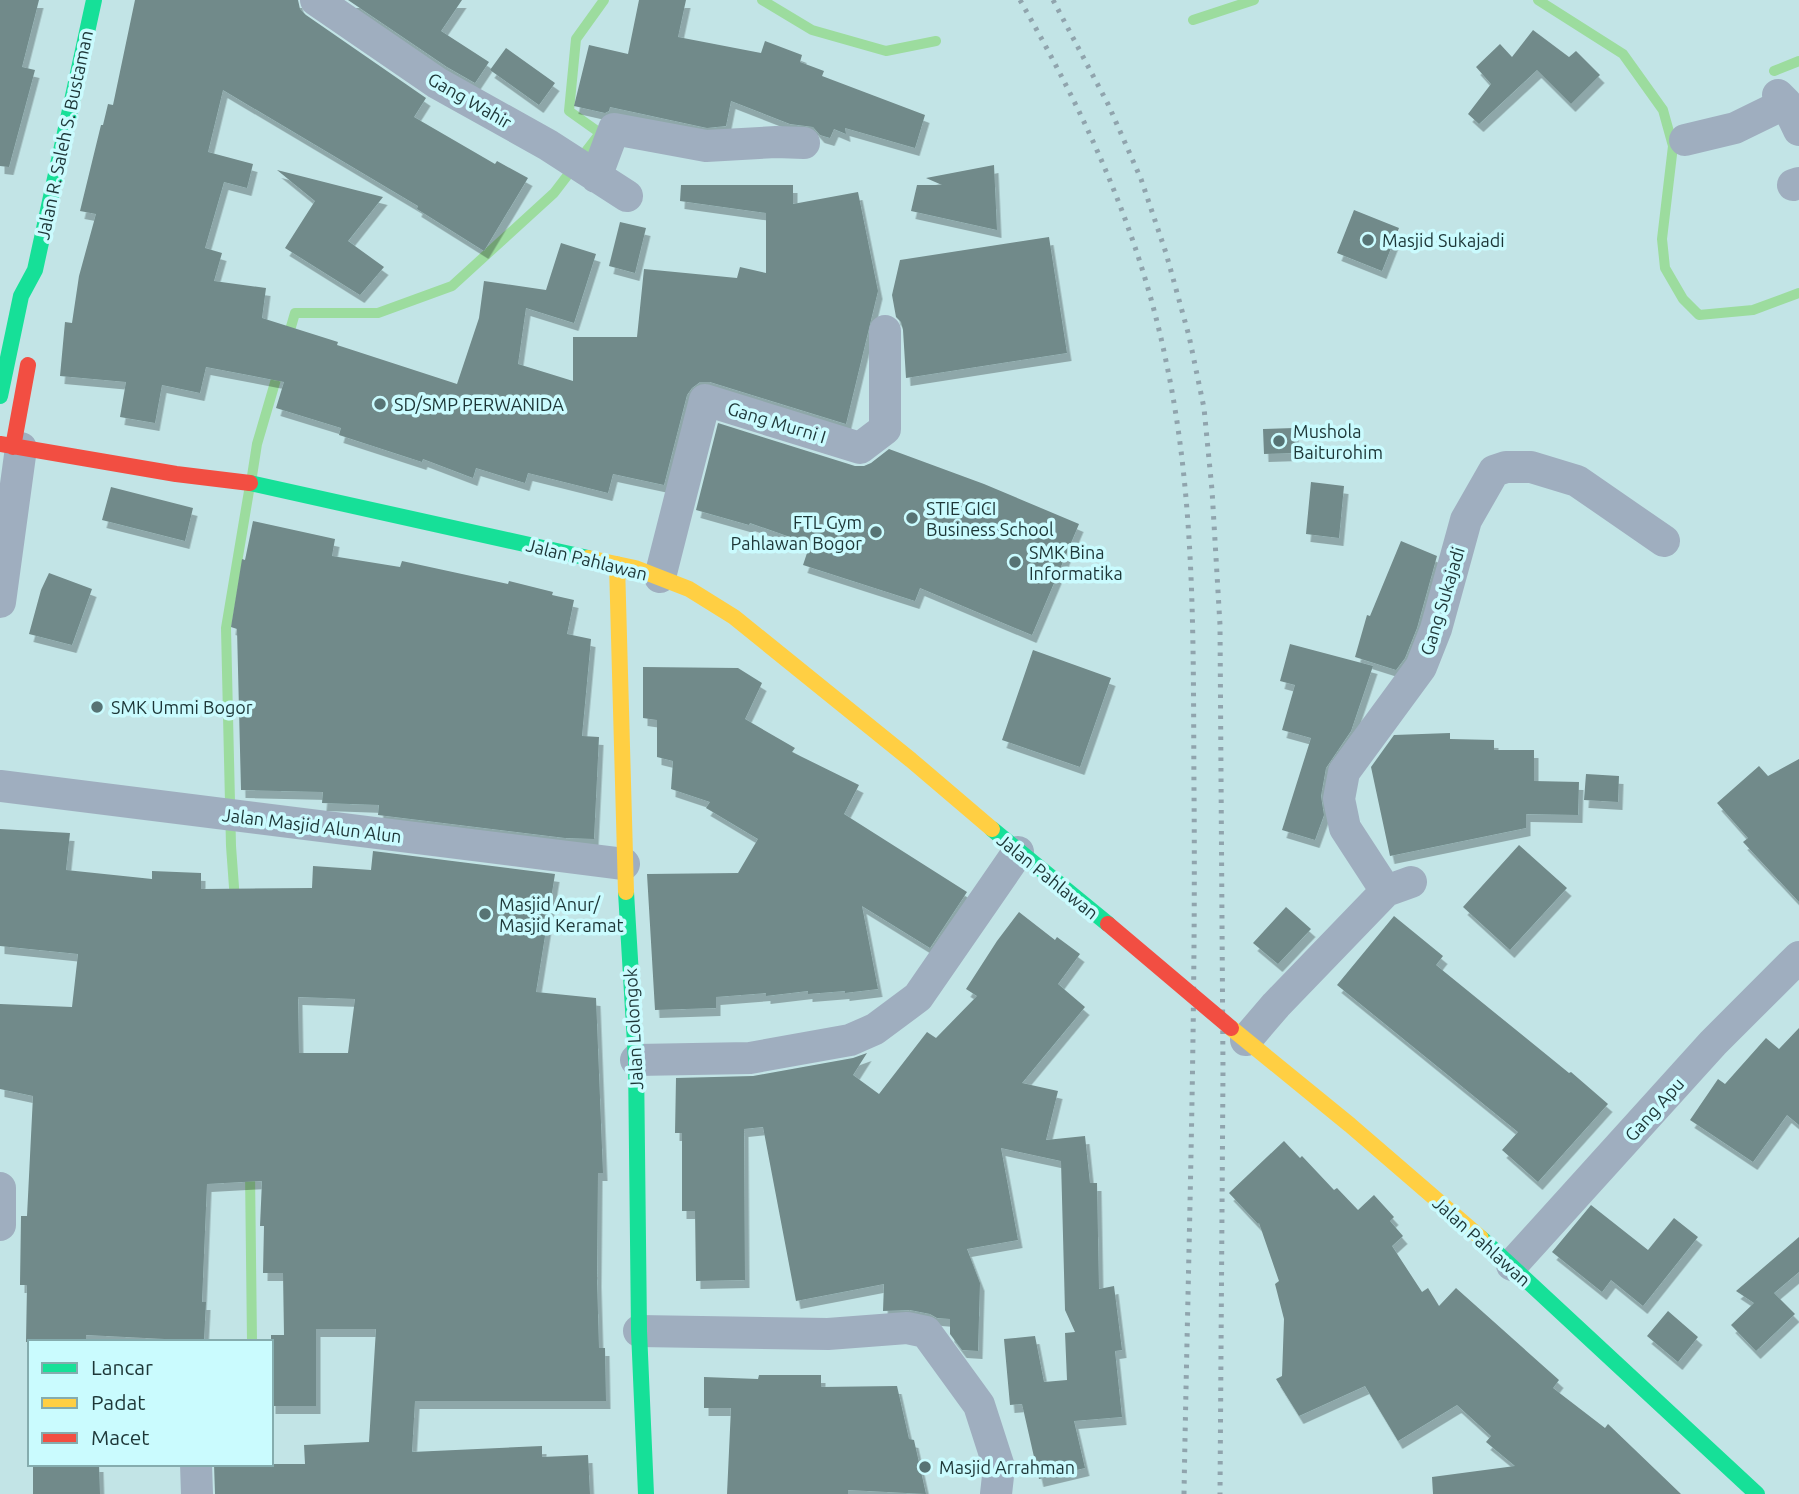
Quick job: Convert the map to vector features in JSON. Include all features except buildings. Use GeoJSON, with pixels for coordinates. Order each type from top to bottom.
{"type":"FeatureCollection","features":[{"type":"Feature","properties":{"kind":"main road","name":"Jalan R. Saleh S. Bustaman"},"geometry":{"type":"LineString","coordinates":[[0,397],[21,296],[35,270],[94,0]]}},
{"type":"Feature","properties":{"kind":"main road","name":"Jalan R. Saleh S. Bustaman"},"geometry":{"type":"LineString","coordinates":[[35,270],[41,297]]}},
{"type":"Feature","properties":{"kind":"main road"},"geometry":{"type":"LineString","coordinates":[[13,436],[31,349]]}},
{"type":"Feature","properties":{"kind":"main road","name":"Jalan Pahlawan"},"geometry":{"type":"LineString","coordinates":[[13,436],[176,474],[227,478],[262,485],[617,564],[689,589],[734,617],[911,760],[1018,852],[1350,1125],[1512,1265],[1757,1494]]}},
{"type":"Feature","properties":{"kind":"main road","name":"Jalan Pahlawan"},"geometry":{"type":"LineString","coordinates":[[190,459],[227,478]]}},
{"type":"Feature","properties":{"kind":"main road","name":"Jalan Lolongok"},"geometry":{"type":"LineString","coordinates":[[617,564],[624,864],[636,1060],[639,1331],[646,1494]]}},
{"type":"Feature","properties":{"kind":"street","name":"Gang Wahir"},"geometry":{"type":"LineString","coordinates":[[316,0],[437,83],[548,145],[627,196]]}},
{"type":"Feature","properties":{"kind":"street"},"geometry":{"type":"LineString","coordinates":[[1685,140],[1735,128],[1787,109]]}},
{"type":"Feature","properties":{"kind":"street"},"geometry":{"type":"LineString","coordinates":[[594,175],[614,129],[706,146],[776,142],[804,144]]}},
{"type":"Feature","properties":{"kind":"street","name":"Gang Murni I"},"geometry":{"type":"LineString","coordinates":[[660,577],[705,400],[860,448],[884,429],[885,331]]}},
{"type":"Feature","properties":{"kind":"street"},"geometry":{"type":"LineString","coordinates":[[0,602],[13,436]]}},
{"type":"Feature","properties":{"kind":"street","name":"Gang Sukajadi"},"geometry":{"type":"LineString","coordinates":[[1239,1034],[1276,1005],[1398,886],[1345,828],[1339,799],[1343,772],[1421,667],[1436,629],[1466,520],[1494,471],[1506,467],[1531,467],[1577,481],[1664,541]]}},
{"type":"Feature","properties":{"kind":"street","name":"Jalan Masjid Alun Alun"},"geometry":{"type":"LineString","coordinates":[[0,786],[624,864]]}},
{"type":"Feature","properties":{"kind":"street"},"geometry":{"type":"LineString","coordinates":[[636,1060],[750,1058],[849,1040],[875,1029],[918,997],[1018,852]]}},
{"type":"Feature","properties":{"kind":"street","name":"Gang Apu"},"geometry":{"type":"LineString","coordinates":[[1512,1265],[1713,1043],[1799,957]]}},
{"type":"Feature","properties":{"kind":"street"},"geometry":{"type":"LineString","coordinates":[[0,1188],[0,1225]]}},
{"type":"Feature","properties":{"kind":"street"},"geometry":{"type":"LineString","coordinates":[[639,1331],[828,1334],[907,1328],[926,1332],[979,1405],[999,1467],[996,1494]]}},
{"type":"Feature","properties":{"kind":"street"},"geometry":{"type":"LineString","coordinates":[[196,1466],[197,1494]]}},
{"type":"Feature","properties":{"kind":"waterway"},"geometry":{"type":"LineString","coordinates":[[288,337],[295,313],[378,313],[452,286],[554,193],[600,133],[569,111],[576,39],[604,0]]}},
{"type":"Feature","properties":{"kind":"waterway"},"geometry":{"type":"LineString","coordinates":[[762,0],[812,30],[886,51],[936,41]]}},
{"type":"Feature","properties":{"kind":"waterway"},"geometry":{"type":"LineString","coordinates":[[1193,20],[1254,0]]}},
{"type":"Feature","properties":{"kind":"waterway"},"geometry":{"type":"LineString","coordinates":[[1538,0],[1623,54],[1663,110],[1673,146],[1662,239],[1665,268],[1683,299],[1699,315],[1753,310],[1799,293]]}},
{"type":"Feature","properties":{"kind":"waterway"},"geometry":{"type":"LineString","coordinates":[[1774,71],[1799,61]]}},
{"type":"Feature","properties":{"kind":"waterway"},"geometry":{"type":"LineString","coordinates":[[252,476],[257,444],[279,369]]}},
{"type":"Feature","properties":{"kind":"waterway"},"geometry":{"type":"LineString","coordinates":[[235,901],[231,846],[226,628],[249,491]]}},
{"type":"Feature","properties":{"kind":"waterway"},"geometry":{"type":"LineString","coordinates":[[250,1171],[252,1340]]}},
{"type":"Feature","properties":{"kind":"railway"},"geometry":{"type":"LineString","coordinates":[[1020,0],[1067,87],[1108,175],[1125,220],[1155,313],[1176,414],[1183,467],[1193,628],[1194,877],[1184,1494]]}},
{"type":"Feature","properties":{"kind":"railway"},"geometry":{"type":"LineString","coordinates":[[1053,0],[1108,104],[1141,179],[1166,253],[1189,336],[1204,408],[1220,625],[1223,1070],[1220,1494]]}},
{"type":"Feature","properties":{"kind":"traffic: fast"},"geometry":{"type":"LineString","coordinates":[[0,396],[21,296],[35,270],[94,0]]}},
{"type":"Feature","properties":{"kind":"traffic: fast"},"geometry":{"type":"LineString","coordinates":[[250,483],[588,558]]}},
{"type":"Feature","properties":{"kind":"traffic: fast"},"geometry":{"type":"LineString","coordinates":[[992,829],[1108,924]]}},
{"type":"Feature","properties":{"kind":"traffic: fast"},"geometry":{"type":"LineString","coordinates":[[626,892],[636,1060],[639,1331],[646,1494]]}},
{"type":"Feature","properties":{"kind":"traffic: fast"},"geometry":{"type":"LineString","coordinates":[[1481,1238],[1757,1494]]}},
{"type":"Feature","properties":{"kind":"traffic: slow"},"geometry":{"type":"LineString","coordinates":[[588,558],[635,568],[689,589],[734,617],[992,829]]}},
{"type":"Feature","properties":{"kind":"traffic: slow"},"geometry":{"type":"LineString","coordinates":[[617,564],[626,892]]}},
{"type":"Feature","properties":{"kind":"traffic: slow"},"geometry":{"type":"LineString","coordinates":[[1231,1028],[1350,1125],[1481,1238]]}},
{"type":"Feature","properties":{"kind":"traffic: jam"},"geometry":{"type":"LineString","coordinates":[[13,447],[28,365]]}},
{"type":"Feature","properties":{"kind":"traffic: jam"},"geometry":{"type":"LineString","coordinates":[[0,444],[176,474],[250,483]]}},
{"type":"Feature","properties":{"kind":"traffic: jam"},"geometry":{"type":"LineString","coordinates":[[1108,924],[1231,1028]]}},
{"type":"Feature","properties":{"kind":"place","name":"Masjid Sukajadi"},"geometry":{"type":"Point","coordinates":[1368,240]}},
{"type":"Feature","properties":{"kind":"place","name":"SD/SMP PERWANIDA"},"geometry":{"type":"Point","coordinates":[380,404]}},
{"type":"Feature","properties":{"kind":"place","name":"Mushola Baiturohim"},"geometry":{"type":"Point","coordinates":[1279,441]}},
{"type":"Feature","properties":{"kind":"place","name":"STIE GICI Business School"},"geometry":{"type":"Point","coordinates":[912,518]}},
{"type":"Feature","properties":{"kind":"place","name":"FTL Gym Pahlawan Bogor"},"geometry":{"type":"Point","coordinates":[876,532]}},
{"type":"Feature","properties":{"kind":"place","name":"SMK Bina Informatika"},"geometry":{"type":"Point","coordinates":[1015,562]}},
{"type":"Feature","properties":{"kind":"place","name":"SMK Ummi Bogor"},"geometry":{"type":"Point","coordinates":[97,707]}},
{"type":"Feature","properties":{"kind":"place","name":"Masjid Anur/ Masjid Keramat"},"geometry":{"type":"Point","coordinates":[485,914]}},
{"type":"Feature","properties":{"kind":"place","name":"Masjid Arrahman"},"geometry":{"type":"Point","coordinates":[925,1467]}}]}
